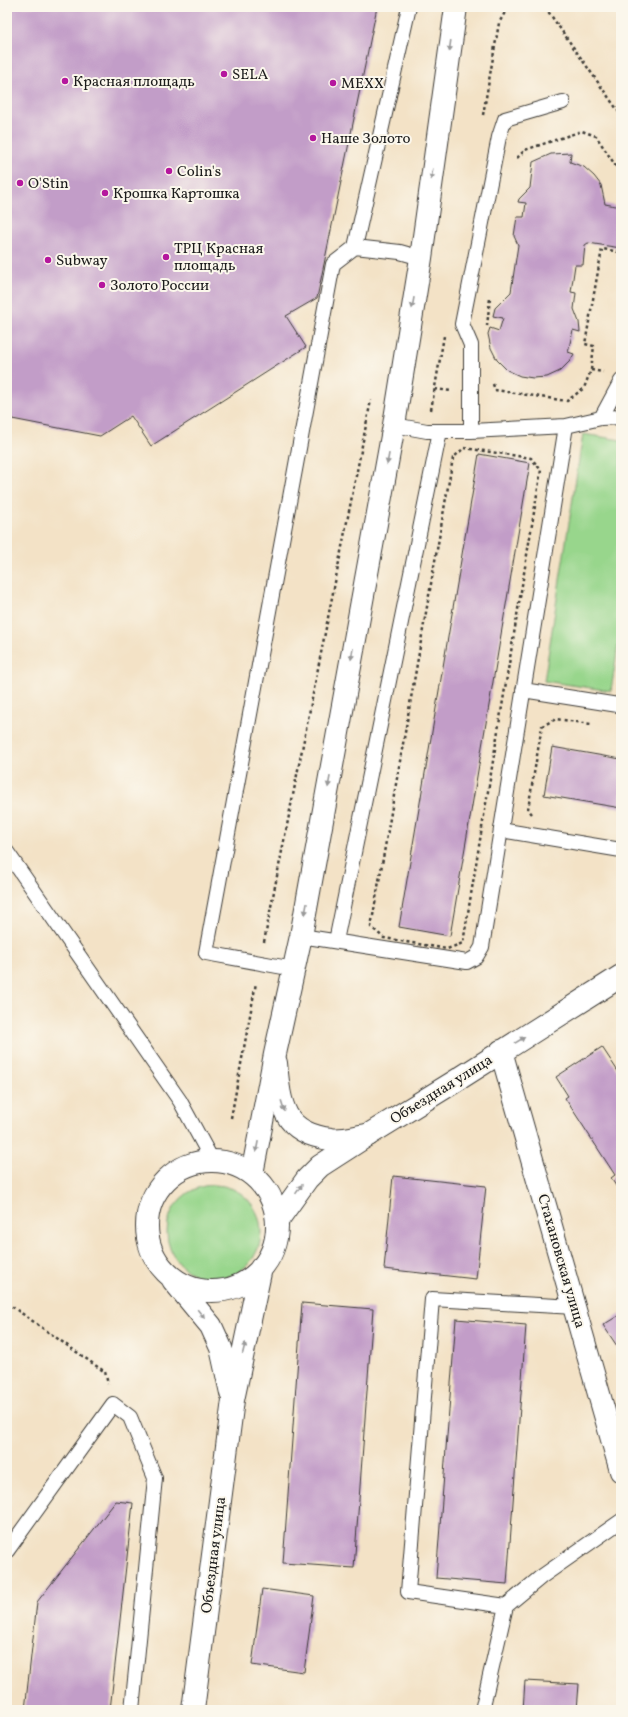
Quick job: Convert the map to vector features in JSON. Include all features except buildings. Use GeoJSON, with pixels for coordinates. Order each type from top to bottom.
{"type":"FeatureCollection","features":[{"type":"Feature","properties":{"kind":"main road"},"geometry":{"type":"LineString","coordinates":[[252,1174],[275,1054],[301,936],[394,425],[421,258],[456,7]]}},
{"type":"Feature","properties":{"kind":"main road","name":"Объездная улица"},"geometry":{"type":"LineString","coordinates":[[277,1221],[307,1179],[320,1166],[368,1134],[621,976]]}},
{"type":"Feature","properties":{"kind":"main road","name":"Стахановская улица"},"geometry":{"type":"LineString","coordinates":[[501,1051],[621,1471]]}},
{"type":"Feature","properties":{"kind":"main road"},"geometry":{"type":"LineString","coordinates":[[275,1054],[279,1094],[287,1117],[302,1131],[332,1140],[368,1134]]}},
{"type":"Feature","properties":{"kind":"main road"},"geometry":{"type":"LineString","coordinates":[[167,1272],[185,1285],[205,1290],[226,1289],[246,1282],[262,1268],[271,1254],[276,1238],[277,1221],[273,1204],[265,1187],[252,1174],[233,1164],[212,1160],[190,1164],[174,1173],[160,1186],[151,1203],[147,1221],[149,1240],[156,1258],[167,1272],[211,1326],[221,1348],[233,1400]]}},
{"type":"Feature","properties":{"kind":"main road","name":"Объездная улица"},"geometry":{"type":"LineString","coordinates":[[193,1710],[233,1400],[262,1268]]}},
{"type":"Feature","properties":{"kind":"lane"},"geometry":{"type":"LineString","coordinates":[[294,969],[206,953],[333,264],[355,247],[409,7]]}},
{"type":"Feature","properties":{"kind":"lane"},"geometry":{"type":"LineString","coordinates":[[471,431],[471,345],[462,324],[499,137],[505,119],[563,102]]}},
{"type":"Feature","properties":{"kind":"lane"},"geometry":{"type":"LineString","coordinates":[[355,247],[400,252],[421,258]]}},
{"type":"Feature","properties":{"kind":"lane"},"geometry":{"type":"LineString","coordinates":[[600,418],[621,381]]}},
{"type":"Feature","properties":{"kind":"lane"},"geometry":{"type":"LineString","coordinates":[[394,425],[427,431],[471,431],[566,426],[600,418],[621,417]]}},
{"type":"Feature","properties":{"kind":"lane"},"geometry":{"type":"LineString","coordinates":[[301,936],[467,962],[476,957],[482,947],[566,426]]}},
{"type":"Feature","properties":{"kind":"lane"},"geometry":{"type":"LineString","coordinates":[[336,941],[440,431]]}},
{"type":"Feature","properties":{"kind":"lane"},"geometry":{"type":"LineString","coordinates":[[523,690],[618,705],[621,702]]}},
{"type":"Feature","properties":{"kind":"lane"},"geometry":{"type":"LineString","coordinates":[[500,830],[621,850]]}},
{"type":"Feature","properties":{"kind":"lane"},"geometry":{"type":"LineString","coordinates":[[7,852],[180,1100],[212,1160]]}},
{"type":"Feature","properties":{"kind":"lane"},"geometry":{"type":"LineString","coordinates":[[506,1606],[408,1592],[432,1299],[575,1307]]}},
{"type":"Feature","properties":{"kind":"lane"},"geometry":{"type":"LineString","coordinates":[[7,1551],[113,1404],[130,1416],[156,1478],[132,1710]]}},
{"type":"Feature","properties":{"kind":"lane"},"geometry":{"type":"LineString","coordinates":[[482,1710],[506,1606],[541,1577],[621,1521]]}},
{"type":"Feature","properties":{"kind":"path"},"geometry":{"type":"LineString","coordinates":[[545,7],[621,115]]}},
{"type":"Feature","properties":{"kind":"path"},"geometry":{"type":"LineString","coordinates":[[512,162],[525,150],[582,131],[596,136],[621,174]]}},
{"type":"Feature","properties":{"kind":"path"},"geometry":{"type":"LineString","coordinates":[[493,383],[495,390],[567,401],[584,388],[591,370],[594,346],[585,344],[602,249],[621,252]]}},
{"type":"Feature","properties":{"kind":"path"},"geometry":{"type":"LineString","coordinates":[[486,331],[491,292]]}},
{"type":"Feature","properties":{"kind":"path"},"geometry":{"type":"LineString","coordinates":[[231,1118],[372,393]]}},
{"type":"Feature","properties":{"kind":"path"},"geometry":{"type":"LineString","coordinates":[[464,448],[531,458],[541,470],[463,944],[447,949],[384,938],[371,927],[453,458],[464,448]]}},
{"type":"Feature","properties":{"kind":"path"},"geometry":{"type":"LineString","coordinates":[[533,814],[528,809],[542,726],[556,719],[592,724]]}},
{"type":"Feature","properties":{"kind":"path"},"geometry":{"type":"LineString","coordinates":[[7,1303],[104,1372],[113,1404]]}},
{"type":"Feature","properties":{"kind":"green space"},"geometry":{"type":"Polygon","coordinates":[[[583,434],[621,440],[621,626],[611,691],[544,681],[583,434]]]}},
{"type":"Feature","properties":{"kind":"green space"},"geometry":{"type":"Polygon","coordinates":[[[214,1185],[232,1188],[247,1199],[258,1214],[261,1232],[258,1250],[247,1265],[232,1276],[214,1279],[196,1276],[181,1265],[170,1250],[167,1232],[170,1214],[181,1199],[196,1188],[214,1185]]]}},
{"type":"Feature","properties":{"kind":"place","name":"SELA"},"geometry":{"type":"Point","coordinates":[224,74]}},
{"type":"Feature","properties":{"kind":"place","name":"Красная площадь"},"geometry":{"type":"Point","coordinates":[65,81]}},
{"type":"Feature","properties":{"kind":"place","name":"MEXX"},"geometry":{"type":"Point","coordinates":[333,83]}},
{"type":"Feature","properties":{"kind":"place","name":"Наше Золото"},"geometry":{"type":"Point","coordinates":[313,138]}},
{"type":"Feature","properties":{"kind":"place","name":"Colin's"},"geometry":{"type":"Point","coordinates":[169,171]}},
{"type":"Feature","properties":{"kind":"place","name":"O'Stin"},"geometry":{"type":"Point","coordinates":[20,183]}},
{"type":"Feature","properties":{"kind":"place","name":"Крошка Картошка"},"geometry":{"type":"Point","coordinates":[105,193]}},
{"type":"Feature","properties":{"kind":"place","name":"ТРЦ Красная площадь"},"geometry":{"type":"Point","coordinates":[166,257]}},
{"type":"Feature","properties":{"kind":"place","name":"Subway"},"geometry":{"type":"Point","coordinates":[48,260]}},
{"type":"Feature","properties":{"kind":"place","name":"Золото России"},"geometry":{"type":"Point","coordinates":[102,285]}}]}
